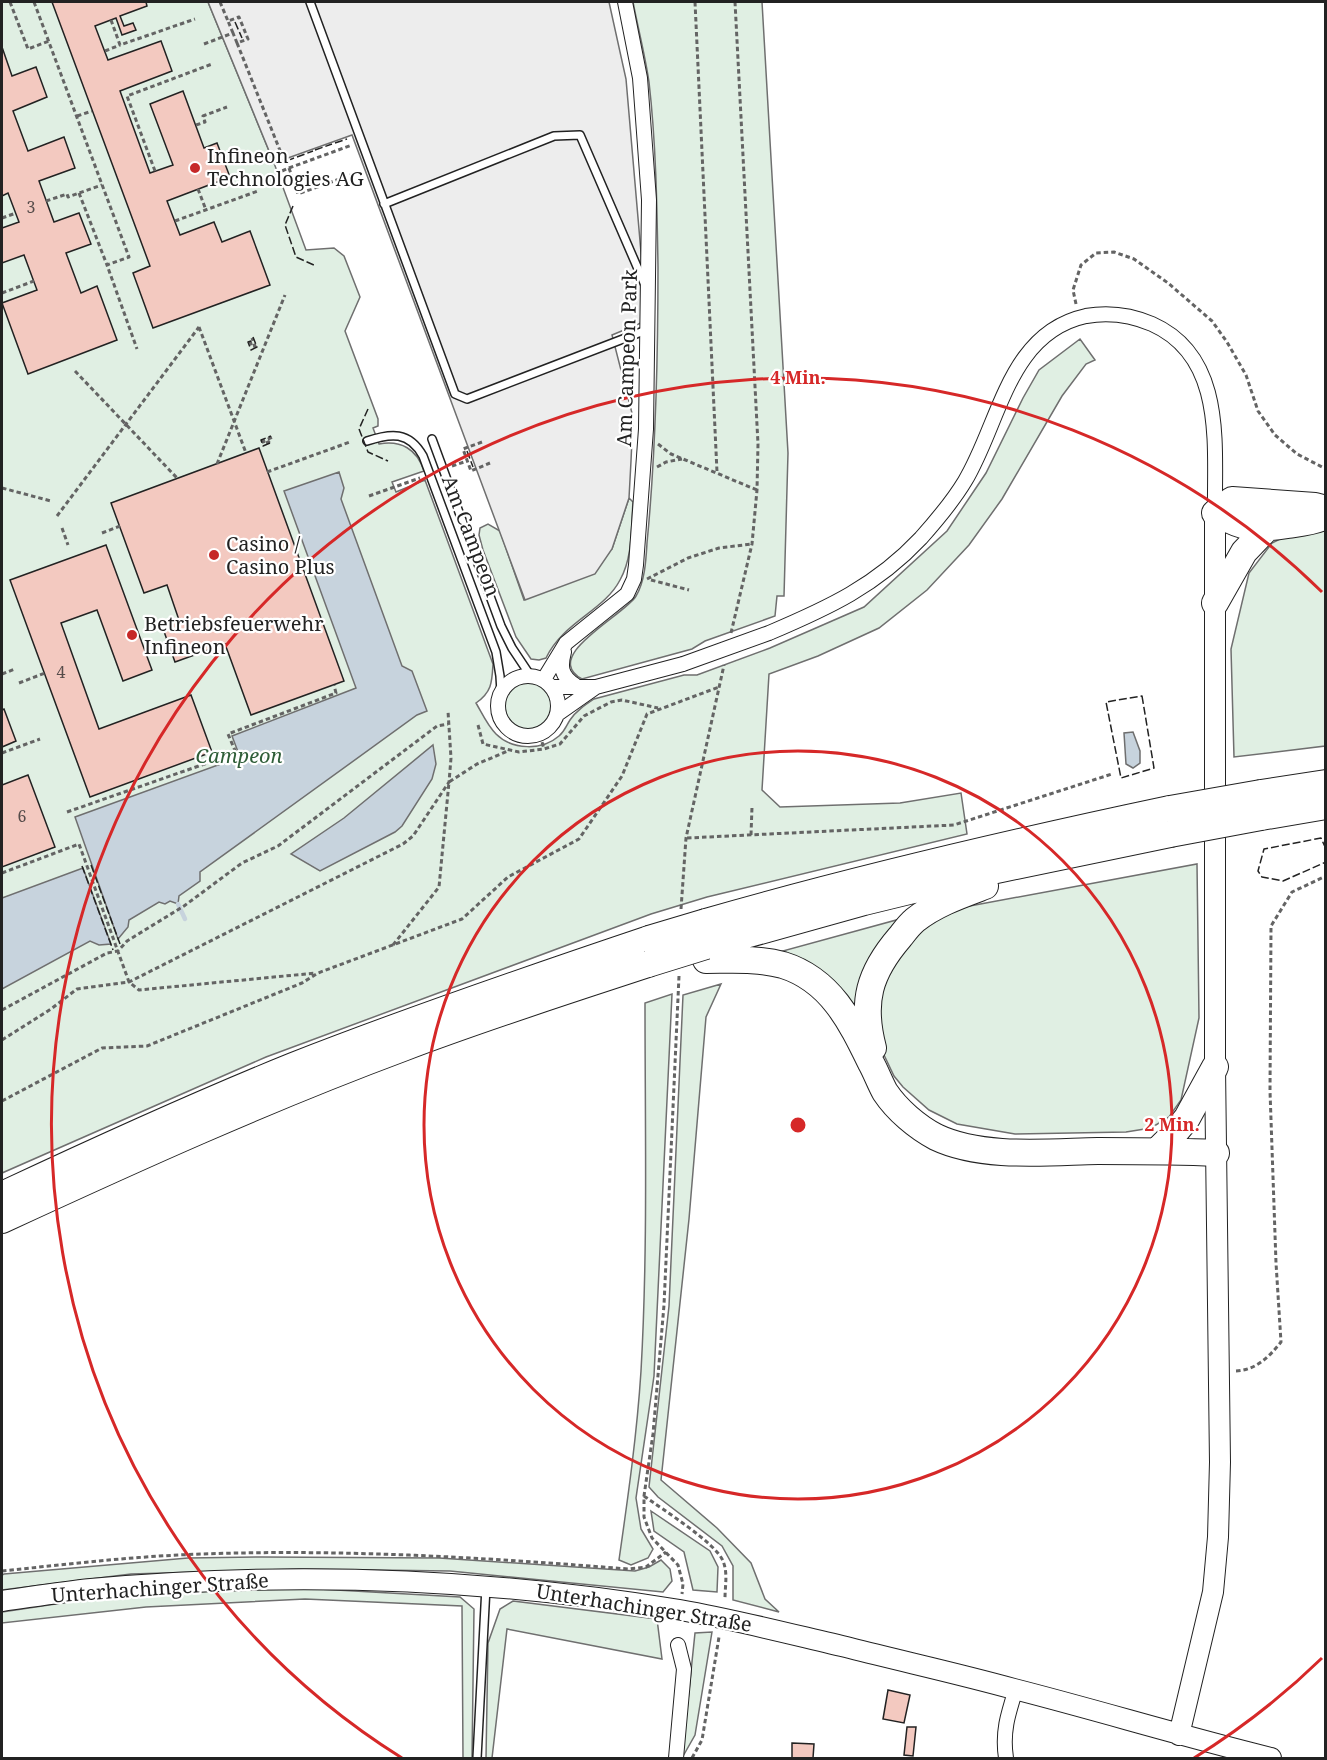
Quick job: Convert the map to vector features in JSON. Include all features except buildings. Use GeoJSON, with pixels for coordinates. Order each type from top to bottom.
{"type":"FeatureCollection","features":[{"type":"Feature","properties":{"kind":"highway"},"geometry":{"type":"LineString","coordinates":[[1326,509],[1315,506],[1232,500],[1215,513],[1243,526],[1266,529],[1315,521],[1326,516]]}},
{"type":"Feature","properties":{"kind":"highway"},"geometry":{"type":"LineString","coordinates":[[1215,603],[1244,552],[1266,529]]}},
{"type":"Feature","properties":{"kind":"highway"},"geometry":{"type":"LineString","coordinates":[[2,1220],[132,1160],[312,1083],[649,952],[706,943],[857,880],[989,848],[1261,805],[1326,783]]}},
{"type":"Feature","properties":{"kind":"highway"},"geometry":{"type":"LineString","coordinates":[[1261,805],[1326,806]]}},
{"type":"Feature","properties":{"kind":"highway"},"geometry":{"type":"LineString","coordinates":[[885,1091],[867,1026],[870,985],[889,949],[914,920],[949,900],[1107,847],[1170,821]]}},
{"type":"Feature","properties":{"kind":"highway"},"geometry":{"type":"LineString","coordinates":[[2,1195],[122,1139],[293,1066],[505,987],[649,952],[706,943],[987,872],[1107,847]]}},
{"type":"Feature","properties":{"kind":"highway"},"geometry":{"type":"LineString","coordinates":[[706,943],[782,965],[802,973],[821,985],[851,1021],[885,1091],[915,1123],[934,1136],[967,1147],[1018,1152],[1158,1150],[1216,1153]]}},
{"type":"Feature","properties":{"kind":"highway"},"geometry":{"type":"LineString","coordinates":[[1158,1150],[1186,1118],[1215,1066]]}},
{"type":"Feature","properties":{"kind":"main road"},"geometry":{"type":"LineString","coordinates":[[1179,1735],[1213,1592],[1218,1537],[1220,1462],[1215,1066],[1215,513]]}},
{"type":"Feature","properties":{"kind":"main road","name":"Unterhachinger Straße"},"geometry":{"type":"LineString","coordinates":[[2,1601],[89,1589],[187,1582],[301,1579],[486,1586],[579,1595],[680,1610],[754,1625],[1016,1689],[1179,1735],[1271,1758]]}},
{"type":"Feature","properties":{"kind":"street","name":"Am Campeon Park"},"geometry":{"type":"LineString","coordinates":[[624,2],[640,78],[649,200],[646,429],[634,579]]}},
{"type":"Feature","properties":{"kind":"street"},"geometry":{"type":"LineString","coordinates":[[596,687],[558,712],[548,730],[540,735],[520,736],[511,732],[499,716],[498,704],[501,692],[508,683],[519,677],[574,686],[596,687],[683,664],[769,633],[840,602],[867,585],[893,565],[920,539],[966,481],[986,441],[1006,389],[1026,355],[1052,332],[1079,318],[1113,314],[1134,317],[1170,333],[1196,361],[1205,379],[1211,406],[1215,513]]}},
{"type":"Feature","properties":{"kind":"street"},"geometry":{"type":"LineString","coordinates":[[542,680],[566,643],[627,594],[634,579]]}},
{"type":"Feature","properties":{"kind":"street"},"geometry":{"type":"LineString","coordinates":[[566,643],[561,661],[562,672],[566,680],[574,686]]}},
{"type":"Feature","properties":{"kind":"street"},"geometry":{"type":"LineString","coordinates":[[542,680],[558,699],[558,712]]}},
{"type":"Feature","properties":{"kind":"street"},"geometry":{"type":"LineString","coordinates":[[676,1758],[684,1669],[678,1645]]}},
{"type":"Feature","properties":{"kind":"street"},"geometry":{"type":"LineString","coordinates":[[1006,1758],[1005,1728],[1016,1689]]}},
{"type":"Feature","properties":{"kind":"lane"},"geometry":{"type":"LineString","coordinates":[[310,2],[455,394],[467,399],[649,328]]}},
{"type":"Feature","properties":{"kind":"lane"},"geometry":{"type":"LineString","coordinates":[[384,204],[554,136],[580,135],[649,295]]}},
{"type":"Feature","properties":{"kind":"lane","name":"Am Campeon"},"geometry":{"type":"LineString","coordinates":[[367,441],[389,435],[402,436],[412,441],[423,456],[496,652],[501,692]]}},
{"type":"Feature","properties":{"kind":"lane","name":"Am Campeon"},"geometry":{"type":"LineString","coordinates":[[432,439],[501,626],[512,648],[542,680]]}},
{"type":"Feature","properties":{"kind":"lane"},"geometry":{"type":"LineString","coordinates":[[477,1758],[486,1586]]}},
{"type":"Feature","properties":{"kind":"path"},"geometry":{"type":"LineString","coordinates":[[10,2],[28,49],[49,40]]}},
{"type":"Feature","properties":{"kind":"path"},"geometry":{"type":"LineString","coordinates":[[34,2],[129,257],[107,266]]}},
{"type":"Feature","properties":{"kind":"path"},"geometry":{"type":"LineString","coordinates":[[220,2],[281,153]]}},
{"type":"Feature","properties":{"kind":"path"},"geometry":{"type":"LineString","coordinates":[[695,2],[717,472]]}},
{"type":"Feature","properties":{"kind":"path"},"geometry":{"type":"LineString","coordinates":[[735,2],[757,399],[757,490],[752,544],[735,618]]}},
{"type":"Feature","properties":{"kind":"path"},"geometry":{"type":"LineString","coordinates":[[228,21],[238,17],[248,39],[237,43]]}},
{"type":"Feature","properties":{"kind":"path"},"geometry":{"type":"LineString","coordinates":[[105,51],[195,19]]}},
{"type":"Feature","properties":{"kind":"path"},"geometry":{"type":"LineString","coordinates":[[111,20],[120,45]]}},
{"type":"Feature","properties":{"kind":"path"},"geometry":{"type":"LineString","coordinates":[[204,44],[233,33]]}},
{"type":"Feature","properties":{"kind":"path"},"geometry":{"type":"LineString","coordinates":[[155,171],[125,97],[212,64]]}},
{"type":"Feature","properties":{"kind":"path"},"geometry":{"type":"LineString","coordinates":[[196,125],[205,122],[202,116],[227,107]]}},
{"type":"Feature","properties":{"kind":"path"},"geometry":{"type":"LineString","coordinates":[[77,116],[92,111]]}},
{"type":"Feature","properties":{"kind":"path"},"geometry":{"type":"LineString","coordinates":[[282,171],[361,142]]}},
{"type":"Feature","properties":{"kind":"path"},"geometry":{"type":"LineString","coordinates":[[289,168],[298,194],[370,168]]}},
{"type":"Feature","properties":{"kind":"path"},"geometry":{"type":"LineString","coordinates":[[46,201],[67,194],[68,197],[102,185]]}},
{"type":"Feature","properties":{"kind":"path"},"geometry":{"type":"LineString","coordinates":[[198,189],[206,210]]}},
{"type":"Feature","properties":{"kind":"path"},"geometry":{"type":"LineString","coordinates":[[175,221],[258,191]]}},
{"type":"Feature","properties":{"kind":"path"},"geometry":{"type":"LineString","coordinates":[[79,193],[137,349]]}},
{"type":"Feature","properties":{"kind":"path"},"geometry":{"type":"LineString","coordinates":[[2,218],[16,213]]}},
{"type":"Feature","properties":{"kind":"path"},"geometry":{"type":"LineString","coordinates":[[2,293],[34,281]]}},
{"type":"Feature","properties":{"kind":"path"},"geometry":{"type":"LineString","coordinates":[[217,464],[285,295]]}},
{"type":"Feature","properties":{"kind":"path"},"geometry":{"type":"LineString","coordinates":[[57,516],[199,327],[246,453]]}},
{"type":"Feature","properties":{"kind":"path"},"geometry":{"type":"LineString","coordinates":[[75,371],[177,478]]}},
{"type":"Feature","properties":{"kind":"path"},"geometry":{"type":"LineString","coordinates":[[646,429],[658,445],[671,454],[757,490]]}},
{"type":"Feature","properties":{"kind":"path"},"geometry":{"type":"LineString","coordinates":[[270,441],[264,444],[263,441],[273,437]]}},
{"type":"Feature","properties":{"kind":"path"},"geometry":{"type":"LineString","coordinates":[[267,472],[350,442]]}},
{"type":"Feature","properties":{"kind":"path"},"geometry":{"type":"LineString","coordinates":[[483,442],[463,449],[471,471],[490,463]]}},
{"type":"Feature","properties":{"kind":"path"},"geometry":{"type":"LineString","coordinates":[[642,480],[666,462],[684,458]]}},
{"type":"Feature","properties":{"kind":"path"},"geometry":{"type":"LineString","coordinates":[[369,496],[400,484]]}},
{"type":"Feature","properties":{"kind":"path"},"geometry":{"type":"LineString","coordinates":[[2,488],[51,501]]}},
{"type":"Feature","properties":{"kind":"path"},"geometry":{"type":"LineString","coordinates":[[102,533],[120,526]]}},
{"type":"Feature","properties":{"kind":"path"},"geometry":{"type":"LineString","coordinates":[[62,528],[68,545]]}},
{"type":"Feature","properties":{"kind":"path"},"geometry":{"type":"LineString","coordinates":[[649,579],[688,558],[719,548],[752,544]]}},
{"type":"Feature","properties":{"kind":"path"},"geometry":{"type":"LineString","coordinates":[[634,579],[649,579],[689,590]]}},
{"type":"Feature","properties":{"kind":"path"},"geometry":{"type":"LineString","coordinates":[[2,674],[15,669]]}},
{"type":"Feature","properties":{"kind":"path"},"geometry":{"type":"LineString","coordinates":[[20,683],[45,674]]}},
{"type":"Feature","properties":{"kind":"path"},"geometry":{"type":"LineString","coordinates":[[67,812],[236,753],[228,734],[336,693],[334,685]]}},
{"type":"Feature","properties":{"kind":"path"},"geometry":{"type":"LineString","coordinates":[[2,1101],[102,1048],[147,1046],[302,983],[318,973],[462,919],[508,877],[579,839],[622,776],[647,714],[719,687],[686,838],[681,903]]}},
{"type":"Feature","properties":{"kind":"path"},"geometry":{"type":"LineString","coordinates":[[478,725],[483,744],[508,751],[544,750],[560,744],[584,716],[611,702],[622,700],[660,709]]}},
{"type":"Feature","properties":{"kind":"path"},"geometry":{"type":"LineString","coordinates":[[392,946],[439,887],[451,758],[448,711]]}},
{"type":"Feature","properties":{"kind":"path"},"geometry":{"type":"LineString","coordinates":[[2,1010],[107,953],[118,951],[127,941],[184,906],[242,863],[278,846],[437,726],[448,724]]}},
{"type":"Feature","properties":{"kind":"path"},"geometry":{"type":"LineString","coordinates":[[540,735],[544,750]]}},
{"type":"Feature","properties":{"kind":"path"},"geometry":{"type":"LineString","coordinates":[[2,753],[40,739]]}},
{"type":"Feature","properties":{"kind":"path"},"geometry":{"type":"LineString","coordinates":[[2,1040],[51,1009],[77,989],[129,982],[403,844],[412,836],[449,782],[477,764],[508,751]]}},
{"type":"Feature","properties":{"kind":"path"},"geometry":{"type":"LineString","coordinates":[[686,838],[954,825],[1112,774]]}},
{"type":"Feature","properties":{"kind":"path"},"geometry":{"type":"LineString","coordinates":[[751,835],[752,807]]}},
{"type":"Feature","properties":{"kind":"path"},"geometry":{"type":"LineString","coordinates":[[2,873],[79,844],[129,982],[139,990],[318,973]]}},
{"type":"Feature","properties":{"kind":"path"},"geometry":{"type":"LineString","coordinates":[[1244,1371],[1268,1359],[1281,1342],[1270,1091],[1271,926],[1292,892],[1326,876]]}},
{"type":"Feature","properties":{"kind":"path"},"geometry":{"type":"LineString","coordinates":[[678,991],[664,1305],[653,1434],[644,1496],[644,1517],[652,1538],[678,1565],[683,1584],[680,1610]]}},
{"type":"Feature","properties":{"kind":"path"},"geometry":{"type":"LineString","coordinates":[[644,1496],[709,1544],[723,1559],[726,1575],[724,1598]]}},
{"type":"Feature","properties":{"kind":"path"},"geometry":{"type":"LineString","coordinates":[[2,1571],[180,1555],[297,1553],[418,1555],[628,1569],[646,1567],[666,1552]]}},
{"type":"Feature","properties":{"kind":"path"},"geometry":{"type":"LineString","coordinates":[[692,1758],[702,1740],[719,1637]]}},
{"type":"Feature","properties":{"kind":"green space","name":"Campeon"},"geometry":{"type":"Polygon","coordinates":[[[2,2],[208,2],[274,163],[306,250],[334,248],[344,256],[360,297],[345,331],[378,419],[378,426],[373,428],[379,444],[394,443],[407,448],[417,457],[424,471],[392,482],[396,492],[425,480],[493,664],[490,686],[485,695],[476,703],[496,734],[518,746],[536,746],[552,741],[563,732],[575,714],[594,699],[684,675],[697,675],[770,648],[864,607],[947,531],[986,473],[1039,370],[1080,339],[1095,360],[1086,364],[1062,396],[1002,499],[969,545],[927,590],[879,628],[818,656],[769,674],[762,790],[780,807],[900,803],[961,793],[967,834],[707,897],[651,914],[266,1057],[2,1173],[2,2]]]}},
{"type":"Feature","properties":{"kind":"green space"},"geometry":{"type":"Polygon","coordinates":[[[633,2],[762,2],[788,453],[784,596],[777,596],[775,616],[705,641],[692,649],[582,679],[572,670],[571,659],[578,648],[589,636],[629,604],[639,590],[645,563],[650,508],[657,370],[657,197],[649,82],[633,2]]]}},
{"type":"Feature","properties":{"kind":"green space"},"geometry":{"type":"Polygon","coordinates":[[[629,498],[633,502],[631,542],[620,580],[604,600],[562,635],[546,658],[531,659],[516,637],[483,550],[479,535],[480,528],[488,524],[500,531],[524,600],[612,549],[629,498]]]}},
{"type":"Feature","properties":{"kind":"green space"},"geometry":{"type":"Polygon","coordinates":[[[1325,531],[1325,746],[1234,757],[1231,649],[1249,573],[1272,543],[1284,537],[1325,531]]]}},
{"type":"Feature","properties":{"kind":"green space"},"geometry":{"type":"Polygon","coordinates":[[[523,682],[533,682],[548,692],[552,706],[551,715],[542,726],[533,730],[523,730],[508,720],[504,711],[504,701],[514,686],[523,682]]]}},
{"type":"Feature","properties":{"kind":"green space"},"geometry":{"type":"Polygon","coordinates":[[[1197,864],[1199,1018],[1181,1100],[1169,1117],[1151,1128],[1126,1132],[1015,1134],[957,1124],[929,1110],[894,1076],[884,1055],[878,1022],[878,993],[889,969],[920,931],[941,916],[959,908],[1197,864]]]}},
{"type":"Feature","properties":{"kind":"green space"},"geometry":{"type":"Polygon","coordinates":[[[900,919],[858,1014],[779,952],[900,919]]]}},
{"type":"Feature","properties":{"kind":"green space"},"geometry":{"type":"Polygon","coordinates":[[[721,984],[706,1017],[689,1219],[661,1480],[717,1528],[751,1563],[765,1599],[779,1612],[733,1600],[733,1566],[722,1546],[658,1497],[649,1487],[669,1306],[683,995],[721,984]]]}},
{"type":"Feature","properties":{"kind":"green space"},"geometry":{"type":"Polygon","coordinates":[[[672,994],[654,1376],[636,1498],[641,1529],[653,1549],[648,1558],[631,1565],[619,1560],[641,1371],[646,1187],[645,1003],[672,994]]]}},
{"type":"Feature","properties":{"kind":"green space"},"geometry":{"type":"Polygon","coordinates":[[[651,1511],[710,1551],[718,1567],[717,1592],[693,1590],[684,1552],[654,1531],[651,1511]]]}},
{"type":"Feature","properties":{"kind":"green space"},"geometry":{"type":"Polygon","coordinates":[[[188,1558],[439,1558],[635,1571],[661,1560],[670,1569],[672,1581],[663,1592],[450,1571],[300,1569],[131,1574],[2,1590],[2,1575],[4,1574],[188,1558]]]}},
{"type":"Feature","properties":{"kind":"green space"},"geometry":{"type":"Polygon","coordinates":[[[301,1588],[460,1597],[474,1609],[472,1758],[463,1758],[462,1606],[305,1599],[146,1607],[2,1623],[2,1612],[89,1599],[185,1592],[301,1588]]]}},
{"type":"Feature","properties":{"kind":"green space"},"geometry":{"type":"Polygon","coordinates":[[[513,1601],[657,1619],[662,1659],[507,1629],[492,1758],[486,1758],[488,1643],[500,1609],[513,1601]]]}},
{"type":"Feature","properties":{"kind":"green space"},"geometry":{"type":"Polygon","coordinates":[[[712,1632],[695,1735],[682,1758],[695,1633],[712,1632]]]}},
{"type":"Feature","properties":{"kind":"shaded area"},"geometry":{"type":"Polygon","coordinates":[[[208,2],[609,2],[626,79],[642,264],[641,323],[612,335],[633,417],[629,498],[612,549],[595,574],[525,600],[352,135],[274,163],[208,2]]]}},
{"type":"Feature","properties":{"kind":"shaded area"},"geometry":{"type":"Polygon","coordinates":[[[339,472],[344,488],[341,499],[402,666],[412,671],[427,711],[417,715],[200,872],[200,881],[179,896],[178,904],[170,901],[165,904],[159,902],[129,920],[128,927],[118,939],[75,817],[240,757],[232,736],[356,688],[284,491],[339,472]]]}},
{"type":"Feature","properties":{"kind":"shaded area"},"geometry":{"type":"Polygon","coordinates":[[[1133,732],[1140,751],[1140,763],[1133,768],[1126,764],[1124,733],[1133,732]]]}},
{"type":"Feature","properties":{"kind":"shaded area"},"geometry":{"type":"Polygon","coordinates":[[[433,745],[436,764],[432,779],[402,826],[395,832],[320,871],[291,854],[344,818],[433,745]]]}},
{"type":"Feature","properties":{"kind":"shaded area"},"geometry":{"type":"Polygon","coordinates":[[[83,868],[111,944],[99,945],[90,941],[2,989],[2,898],[83,868]]]}},
{"type":"Feature","properties":{"kind":"waterway"},"geometry":{"type":"LineString","coordinates":[[178,904],[185,919]]}},
{"type":"Feature","properties":{"kind":"fence"},"geometry":{"type":"LineString","coordinates":[[235,22],[242,38]]}},
{"type":"Feature","properties":{"kind":"fence"},"geometry":{"type":"LineString","coordinates":[[335,143],[347,139]]}},
{"type":"Feature","properties":{"kind":"fence"},"geometry":{"type":"LineString","coordinates":[[315,150],[332,144]]}},
{"type":"Feature","properties":{"kind":"fence"},"geometry":{"type":"LineString","coordinates":[[297,157],[313,151]]}},
{"type":"Feature","properties":{"kind":"fence"},"geometry":{"type":"LineString","coordinates":[[280,164],[294,158]]}},
{"type":"Feature","properties":{"kind":"fence"},"geometry":{"type":"LineString","coordinates":[[293,206],[285,225],[296,257],[316,266]]}},
{"type":"Feature","properties":{"kind":"fence"},"geometry":{"type":"LineString","coordinates":[[251,341],[248,342],[251,350],[257,347],[253,337]]}},
{"type":"Feature","properties":{"kind":"fence"},"geometry":{"type":"LineString","coordinates":[[368,409],[359,429],[368,452],[388,461]]}},
{"type":"Feature","properties":{"kind":"fence"},"geometry":{"type":"LineString","coordinates":[[270,443],[263,446],[261,440],[271,436]]}},
{"type":"Feature","properties":{"kind":"fence"},"geometry":{"type":"LineString","coordinates":[[467,451],[473,467]]}},
{"type":"Feature","properties":{"kind":"fence"},"geometry":{"type":"LineString","coordinates":[[1142,696],[1154,768],[1121,778],[1106,702],[1142,696]]}},
{"type":"Feature","properties":{"kind":"fence"},"geometry":{"type":"LineString","coordinates":[[1326,849],[1321,838],[1264,849],[1258,871],[1262,877],[1283,881],[1326,862]]}},
{"type":"Feature","properties":{"kind":"fence"},"geometry":{"type":"LineString","coordinates":[[91,865],[120,944]]}},
{"type":"Feature","properties":{"kind":"fence"},"geometry":{"type":"LineString","coordinates":[[82,866],[113,950]]}},
{"type":"Feature","properties":{"kind":"place","name":"Infineon Technologies AG"},"geometry":{"type":"Point","coordinates":[195,168]}},
{"type":"Feature","properties":{"kind":"place","name":"Casino / Casino Plus"},"geometry":{"type":"Point","coordinates":[214,555]}},
{"type":"Feature","properties":{"kind":"place","name":"Betriebsfeuerwehr Infineon"},"geometry":{"type":"Point","coordinates":[132,635]}}]}
